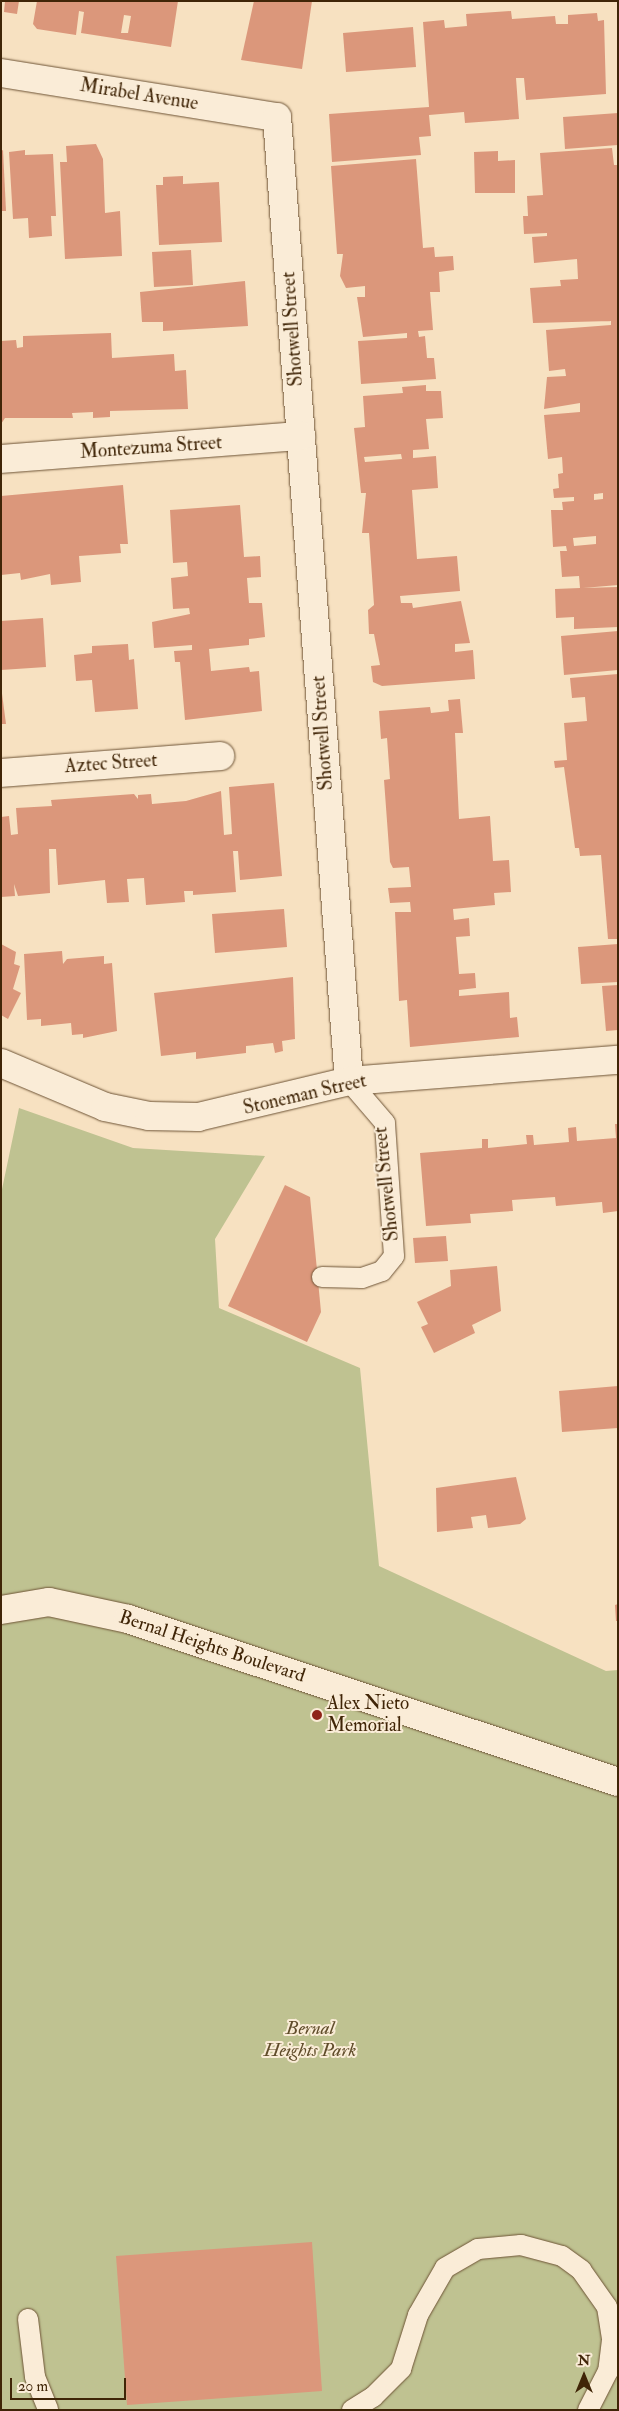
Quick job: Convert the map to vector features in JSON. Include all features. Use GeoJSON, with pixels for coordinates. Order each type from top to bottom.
{"type":"FeatureCollection","features":[{"type":"Feature","properties":{"kind":"street","name":"Mirabel Avenue"},"geometry":{"type":"LineString","coordinates":[[1,73],[277,117]]}},
{"type":"Feature","properties":{"kind":"street","name":"Shotwell Street"},"geometry":{"type":"LineString","coordinates":[[277,117],[348,1081]]}},
{"type":"Feature","properties":{"kind":"street","name":"Montezuma Street"},"geometry":{"type":"LineString","coordinates":[[1,459],[300,436]]}},
{"type":"Feature","properties":{"kind":"street","name":"Aztec Street"},"geometry":{"type":"LineString","coordinates":[[1,773],[220,756]]}},
{"type":"Feature","properties":{"kind":"street","name":"Stoneman Street"},"geometry":{"type":"LineString","coordinates":[[1,1063],[69,1096],[150,1116],[198,1117],[348,1081],[618,1060]]}},
{"type":"Feature","properties":{"kind":"street","name":"Bernal Heights Boulevard"},"geometry":{"type":"LineString","coordinates":[[1,1610],[50,1602],[128,1619],[618,1782]]}},
{"type":"Feature","properties":{"kind":"lane","name":"Shotwell Street"},"geometry":{"type":"LineString","coordinates":[[322,1277],[362,1278],[382,1271],[394,1256],[385,1123],[348,1081]]}},
{"type":"Feature","properties":{"kind":"lane"},"geometry":{"type":"LineString","coordinates":[[352,2410],[373,2397],[401,2369],[418,2315],[446,2268],[478,2249],[521,2245],[562,2256],[581,2270],[607,2307],[612,2340],[608,2371],[588,2410]]}},
{"type":"Feature","properties":{"kind":"lane"},"geometry":{"type":"LineString","coordinates":[[28,2319],[35,2377],[48,2410]]}},
{"type":"Feature","properties":{"kind":"green space","name":"Bernal Heights Park"},"geometry":{"type":"Polygon","coordinates":[[[19,1108],[133,1148],[265,1156],[215,1239],[219,1308],[360,1368],[379,1566],[606,1671],[618,1670],[618,2410],[1,2410],[1,1194],[19,1108]]]}},
{"type":"Feature","properties":{"kind":"building"},"geometry":{"type":"Polygon","coordinates":[[[5,1],[19,1],[17,14],[4,12],[5,1]]]}},
{"type":"Feature","properties":{"kind":"building"},"geometry":{"type":"Polygon","coordinates":[[[37,1],[178,1],[171,47],[81,33],[84,12],[79,11],[76,35],[37,29],[33,24],[37,1]],[[124,15],[121,33],[128,33],[131,16],[124,15]]]}},
{"type":"Feature","properties":{"kind":"building"},"geometry":{"type":"Polygon","coordinates":[[[254,1],[312,1],[302,69],[241,60],[254,1]]]}},
{"type":"Feature","properties":{"kind":"building"},"geometry":{"type":"Polygon","coordinates":[[[511,11],[512,19],[555,16],[556,24],[568,24],[568,15],[597,13],[598,21],[604,20],[606,94],[526,100],[524,78],[516,78],[519,119],[465,123],[464,112],[429,115],[431,136],[419,137],[421,155],[332,162],[329,114],[429,107],[423,22],[444,20],[445,28],[467,26],[466,14],[511,11]]]}},
{"type":"Feature","properties":{"kind":"building"},"geometry":{"type":"Polygon","coordinates":[[[413,27],[416,67],[346,72],[343,33],[413,27]]]}},
{"type":"Feature","properties":{"kind":"building"},"geometry":{"type":"Polygon","coordinates":[[[618,113],[618,145],[565,149],[563,117],[618,113]]]}},
{"type":"Feature","properties":{"kind":"building"},"geometry":{"type":"Polygon","coordinates":[[[96,144],[103,159],[105,213],[120,211],[122,256],[65,259],[60,162],[67,162],[66,146],[96,144]]]}},
{"type":"Feature","properties":{"kind":"building"},"geometry":{"type":"Polygon","coordinates":[[[612,148],[614,165],[618,165],[618,585],[583,588],[618,587],[618,627],[574,629],[574,617],[556,618],[555,589],[580,588],[579,576],[562,577],[560,551],[567,551],[566,546],[553,547],[551,510],[563,510],[562,502],[574,501],[574,497],[554,498],[553,489],[559,488],[558,474],[563,473],[562,457],[548,459],[544,415],[580,412],[580,403],[544,409],[547,377],[566,376],[565,369],[549,371],[546,330],[611,325],[611,321],[533,323],[530,288],[561,286],[560,280],[578,279],[577,259],[534,263],[532,237],[547,236],[547,233],[524,234],[523,216],[528,216],[527,196],[543,195],[540,153],[612,148]],[[603,493],[594,494],[594,500],[603,499],[603,493]],[[596,536],[573,538],[574,546],[596,544],[596,536]]]}},
{"type":"Feature","properties":{"kind":"building"},"geometry":{"type":"Polygon","coordinates":[[[3,150],[6,211],[1,211],[1,151],[3,150]]]}},
{"type":"Feature","properties":{"kind":"building"},"geometry":{"type":"Polygon","coordinates":[[[25,150],[25,155],[53,154],[56,216],[51,216],[52,236],[29,238],[28,218],[13,219],[9,152],[25,150]]]}},
{"type":"Feature","properties":{"kind":"building"},"geometry":{"type":"Polygon","coordinates":[[[498,151],[498,161],[515,160],[515,193],[475,193],[474,152],[498,151]]]}},
{"type":"Feature","properties":{"kind":"building"},"geometry":{"type":"Polygon","coordinates":[[[416,159],[423,248],[434,247],[435,257],[453,256],[454,270],[439,272],[440,292],[430,292],[433,330],[418,331],[419,337],[425,336],[427,358],[434,358],[436,379],[361,384],[358,341],[407,338],[407,333],[363,337],[357,297],[365,297],[365,286],[346,288],[340,276],[343,254],[337,254],[331,166],[416,159]]]}},
{"type":"Feature","properties":{"kind":"building"},"geometry":{"type":"Polygon","coordinates":[[[183,176],[183,184],[219,182],[222,242],[159,245],[156,185],[163,185],[163,177],[183,176]]]}},
{"type":"Feature","properties":{"kind":"building"},"geometry":{"type":"Polygon","coordinates":[[[191,250],[193,285],[154,287],[152,252],[191,250]]]}},
{"type":"Feature","properties":{"kind":"building"},"geometry":{"type":"Polygon","coordinates":[[[245,281],[248,326],[163,331],[163,322],[142,322],[140,292],[245,281]]]}},
{"type":"Feature","properties":{"kind":"building"},"geometry":{"type":"Polygon","coordinates":[[[111,333],[112,358],[174,354],[175,371],[186,370],[188,409],[110,411],[110,417],[93,418],[93,412],[72,413],[73,418],[5,418],[1,424],[1,341],[16,340],[17,348],[23,347],[23,336],[111,333]]]}},
{"type":"Feature","properties":{"kind":"building"},"geometry":{"type":"Polygon","coordinates":[[[426,385],[426,391],[441,391],[443,418],[426,419],[429,449],[413,450],[413,458],[436,456],[438,488],[412,490],[417,559],[457,556],[460,591],[400,596],[401,603],[412,603],[413,608],[461,601],[470,643],[455,644],[455,652],[473,650],[475,679],[382,686],[373,682],[371,666],[380,665],[374,634],[369,634],[368,610],[374,605],[369,533],[362,533],[366,493],[361,493],[354,428],[365,427],[363,396],[403,393],[402,387],[426,385]],[[401,454],[364,457],[365,462],[402,459],[401,454]]]}},
{"type":"Feature","properties":{"kind":"building"},"geometry":{"type":"Polygon","coordinates":[[[123,485],[128,544],[120,544],[121,553],[79,556],[81,582],[51,585],[50,574],[21,580],[20,573],[1,575],[1,496],[123,485]]]}},
{"type":"Feature","properties":{"kind":"building"},"geometry":{"type":"Polygon","coordinates":[[[240,505],[244,557],[260,556],[261,577],[247,578],[249,603],[262,603],[265,637],[249,639],[249,645],[209,649],[211,671],[249,667],[250,672],[259,671],[262,711],[185,720],[180,662],[175,662],[174,651],[192,650],[192,645],[154,648],[152,622],[190,614],[189,608],[173,609],[171,578],[188,576],[187,562],[173,563],[170,510],[240,505]]]}},
{"type":"Feature","properties":{"kind":"building"},"geometry":{"type":"Polygon","coordinates":[[[43,618],[46,667],[1,670],[1,621],[43,618]]]}},
{"type":"Feature","properties":{"kind":"building"},"geometry":{"type":"Polygon","coordinates":[[[618,631],[618,670],[564,675],[561,636],[618,631]]]}},
{"type":"Feature","properties":{"kind":"building"},"geometry":{"type":"Polygon","coordinates":[[[128,644],[129,660],[134,659],[138,709],[95,712],[92,680],[76,681],[74,655],[92,653],[92,646],[128,644]]]}},
{"type":"Feature","properties":{"kind":"building"},"geometry":{"type":"Polygon","coordinates":[[[618,674],[618,939],[608,939],[601,855],[580,856],[579,848],[575,848],[564,767],[555,768],[554,761],[567,760],[564,723],[587,721],[585,697],[572,698],[570,678],[618,674]]]}},
{"type":"Feature","properties":{"kind":"building"},"geometry":{"type":"Polygon","coordinates":[[[1,686],[6,724],[1,724],[1,686]]]}},
{"type":"Feature","properties":{"kind":"building"},"geometry":{"type":"Polygon","coordinates":[[[460,699],[463,733],[455,733],[459,819],[490,816],[493,861],[509,860],[511,892],[494,893],[495,905],[453,909],[454,920],[469,918],[470,936],[456,937],[459,974],[475,973],[476,988],[459,990],[459,996],[509,992],[510,1018],[517,1017],[519,1037],[410,1047],[407,1000],[399,1001],[395,912],[411,912],[410,902],[390,903],[388,888],[411,887],[409,867],[393,868],[390,862],[384,780],[390,779],[387,738],[381,739],[379,711],[430,707],[431,713],[449,711],[448,700],[460,699]]]}},
{"type":"Feature","properties":{"kind":"building"},"geometry":{"type":"Polygon","coordinates":[[[274,783],[282,876],[240,880],[238,851],[233,851],[236,892],[193,895],[193,891],[184,891],[185,902],[146,905],[144,878],[127,879],[129,902],[107,903],[105,880],[58,885],[56,849],[49,849],[50,893],[18,896],[14,884],[15,896],[1,897],[1,817],[9,816],[11,835],[18,834],[16,808],[52,806],[51,800],[134,794],[138,799],[138,795],[151,794],[152,804],[186,801],[221,791],[224,835],[232,834],[229,787],[274,783]]]}},
{"type":"Feature","properties":{"kind":"building"},"geometry":{"type":"Polygon","coordinates":[[[284,909],[287,947],[215,953],[212,914],[284,909]]]}},
{"type":"Feature","properties":{"kind":"building"},"geometry":{"type":"Polygon","coordinates":[[[1,944],[16,952],[14,964],[20,966],[13,989],[21,993],[8,1019],[1,1015],[1,944]]]}},
{"type":"Feature","properties":{"kind":"building"},"geometry":{"type":"Polygon","coordinates":[[[618,944],[618,982],[581,984],[578,947],[618,944]]]}},
{"type":"Feature","properties":{"kind":"building"},"geometry":{"type":"Polygon","coordinates":[[[62,951],[63,964],[67,959],[104,956],[104,964],[112,963],[117,1031],[83,1038],[83,1034],[72,1035],[71,1023],[41,1026],[41,1019],[27,1020],[24,954],[62,951]]]}},
{"type":"Feature","properties":{"kind":"building"},"geometry":{"type":"Polygon","coordinates":[[[293,977],[295,1039],[282,1041],[283,1051],[275,1053],[273,1043],[246,1046],[246,1053],[196,1059],[196,1052],[161,1056],[154,993],[293,977]]]}},
{"type":"Feature","properties":{"kind":"building"},"geometry":{"type":"Polygon","coordinates":[[[618,985],[618,1030],[606,1031],[602,986],[618,985]]]}},
{"type":"Feature","properties":{"kind":"building"},"geometry":{"type":"Polygon","coordinates":[[[615,1124],[618,1124],[618,1211],[603,1213],[602,1202],[556,1206],[555,1197],[512,1200],[513,1211],[470,1214],[471,1223],[426,1226],[420,1153],[482,1148],[482,1139],[488,1139],[488,1148],[527,1144],[526,1135],[533,1135],[534,1145],[569,1142],[568,1128],[576,1127],[577,1141],[616,1138],[615,1124]]]}},
{"type":"Feature","properties":{"kind":"building"},"geometry":{"type":"Polygon","coordinates":[[[285,1185],[310,1197],[321,1312],[307,1342],[228,1306],[285,1185]]]}},
{"type":"Feature","properties":{"kind":"building"},"geometry":{"type":"Polygon","coordinates":[[[446,1236],[448,1261],[415,1263],[413,1238],[446,1236]]]}},
{"type":"Feature","properties":{"kind":"building"},"geometry":{"type":"Polygon","coordinates":[[[497,1266],[501,1311],[472,1325],[475,1333],[434,1353],[421,1327],[428,1324],[417,1302],[451,1286],[450,1270],[497,1266]]]}},
{"type":"Feature","properties":{"kind":"building"},"geometry":{"type":"Polygon","coordinates":[[[618,1386],[618,1428],[562,1432],[559,1391],[618,1386]]]}},
{"type":"Feature","properties":{"kind":"building"},"geometry":{"type":"Polygon","coordinates":[[[516,1477],[526,1519],[520,1524],[488,1528],[486,1515],[471,1517],[473,1528],[437,1532],[436,1488],[516,1477]]]}},
{"type":"Feature","properties":{"kind":"building"},"geometry":{"type":"Polygon","coordinates":[[[618,1604],[618,1621],[616,1621],[615,1605],[618,1604]]]}},
{"type":"Feature","properties":{"kind":"building"},"geometry":{"type":"Polygon","coordinates":[[[312,2242],[322,2391],[127,2405],[116,2256],[312,2242]]]}},
{"type":"Feature","properties":{"kind":"place","name":"Alex Nieto Memorial"},"geometry":{"type":"Point","coordinates":[317,1715]}}]}
